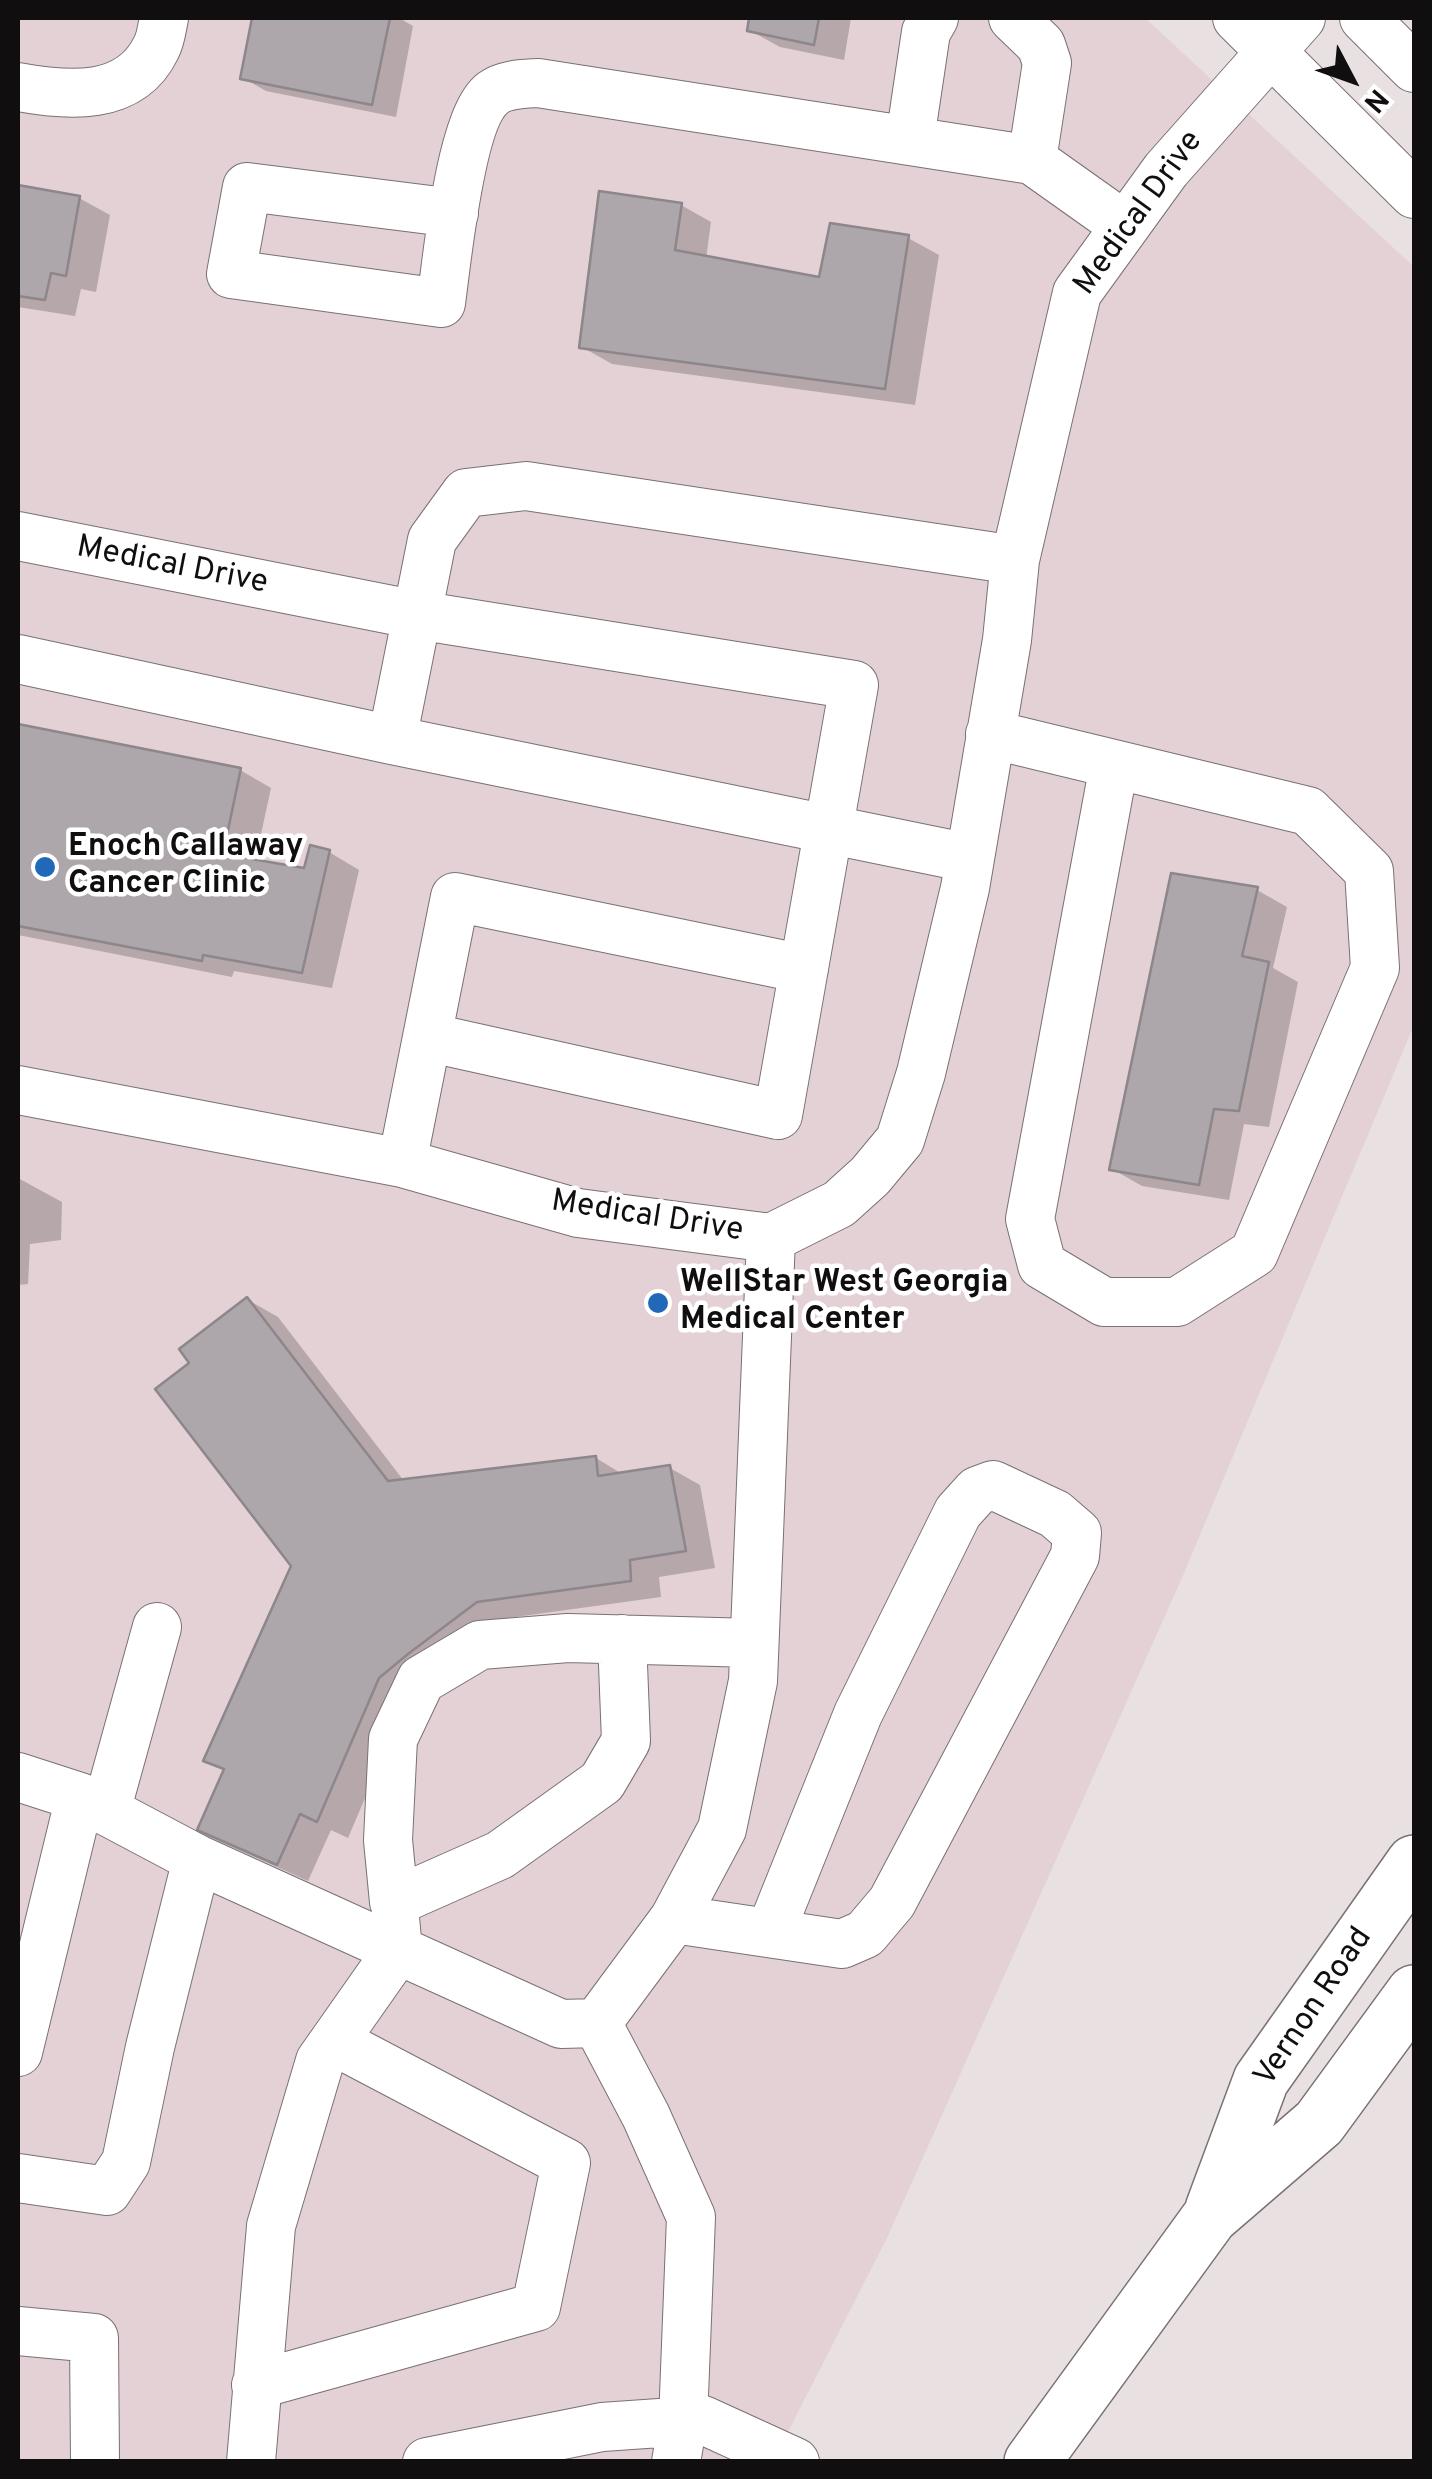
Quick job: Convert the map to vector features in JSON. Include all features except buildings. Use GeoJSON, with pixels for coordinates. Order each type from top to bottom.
{"type":"FeatureCollection","features":[{"type":"Feature","properties":{"kind":"main road","name":"Vernon Road"},"geometry":{"type":"LineString","coordinates":[[1210,2217],[1262,2080],[1414,1863]]}},
{"type":"Feature","properties":{"kind":"main road","name":"Vernon Road"},"geometry":{"type":"LineString","coordinates":[[1032,2462],[1210,2217],[1319,2122],[1414,1993]]}},
{"type":"Feature","properties":{"kind":"street"},"geometry":{"type":"LineString","coordinates":[[18,87],[81,95],[107,90],[134,75],[156,48],[164,18]]}},
{"type":"Feature","properties":{"kind":"street"},"geometry":{"type":"LineString","coordinates":[[910,140],[926,32],[934,18]]}},
{"type":"Feature","properties":{"kind":"street"},"geometry":{"type":"LineString","coordinates":[[1014,18],[1041,44],[1047,63],[1032,160]]}},
{"type":"Feature","properties":{"kind":"street"},"geometry":{"type":"LineString","coordinates":[[1364,18],[1414,68]]}},
{"type":"Feature","properties":{"kind":"street"},"geometry":{"type":"LineString","coordinates":[[1269,28],[1414,194]]}},
{"type":"Feature","properties":{"kind":"street","name":"Medical Drive"},"geometry":{"type":"LineString","coordinates":[[18,1090],[402,1163],[578,1213],[771,1238],[839,1204],[870,1176],[900,1140],[921,1073],[969,858],[1007,640],[1015,560],[1077,292],[1269,28]]}},
{"type":"Feature","properties":{"kind":"street"},"geometry":{"type":"LineString","coordinates":[[454,214],[247,187],[231,274],[441,303],[472,125],[490,94],[509,86],[538,83],[1032,160],[1125,226]]}},
{"type":"Feature","properties":{"kind":"street"},"geometry":{"type":"LineString","coordinates":[[392,740],[432,540],[466,493],[526,486],[1015,560]]}},
{"type":"Feature","properties":{"kind":"street","name":"Medical Drive"},"geometry":{"type":"LineString","coordinates":[[18,536],[417,615],[854,685],[830,829]]}},
{"type":"Feature","properties":{"kind":"street"},"geometry":{"type":"LineString","coordinates":[[18,660],[969,858]]}},
{"type":"Feature","properties":{"kind":"street"},"geometry":{"type":"LineString","coordinates":[[990,734],[1308,811],[1369,872],[1375,968],[1254,1253],[1177,1302],[1104,1302],[1042,1265],[1030,1218],[1114,765]]}},
{"type":"Feature","properties":{"kind":"street"},"geometry":{"type":"LineString","coordinates":[[426,1037],[778,1115],[830,829]]}},
{"type":"Feature","properties":{"kind":"street"},"geometry":{"type":"LineString","coordinates":[[402,1163],[455,897],[804,969]]}},
{"type":"Feature","properties":{"kind":"street"},"geometry":{"type":"LineString","coordinates":[[598,2023],[674,1919],[722,1830],[753,1681],[771,1238]]}},
{"type":"Feature","properties":{"kind":"street"},"geometry":{"type":"LineString","coordinates":[[674,1919],[842,1944],[864,1934],[892,1902],[1075,1556],[1077,1534],[1055,1514],[993,1484],[977,1491],[958,1512],[858,1714],[770,1933]]}},
{"type":"Feature","properties":{"kind":"street"},"geometry":{"type":"LineString","coordinates":[[18,2052],[93,1804],[157,1627]]}},
{"type":"Feature","properties":{"kind":"street"},"geometry":{"type":"LineString","coordinates":[[251,2462],[271,2226],[320,2062],[398,1950],[388,1840],[394,1738],[421,1680],[480,1645],[568,1638],[754,1643]]}},
{"type":"Feature","properties":{"kind":"street"},"geometry":{"type":"LineString","coordinates":[[394,1902],[500,1855],[602,1782],[626,1741],[622,1639]]}},
{"type":"Feature","properties":{"kind":"street"},"geometry":{"type":"LineString","coordinates":[[18,1778],[93,1804],[197,1859],[561,2024],[598,2023]]}},
{"type":"Feature","properties":{"kind":"street"},"geometry":{"type":"LineString","coordinates":[[18,2178],[107,2192],[126,2162],[150,2046],[197,1859]]}},
{"type":"Feature","properties":{"kind":"street"},"geometry":{"type":"LineString","coordinates":[[598,2023],[646,2116],[691,2217],[679,2441]]}},
{"type":"Feature","properties":{"kind":"street"},"geometry":{"type":"LineString","coordinates":[[256,2385],[536,2307],[566,2163],[334,2041]]}},
{"type":"Feature","properties":{"kind":"street"},"geometry":{"type":"LineString","coordinates":[[18,2331],[94,2338],[95,2462]]}},
{"type":"Feature","properties":{"kind":"street"},"geometry":{"type":"LineString","coordinates":[[679,2441],[703,2420],[795,2462]]}},
{"type":"Feature","properties":{"kind":"street"},"geometry":{"type":"LineString","coordinates":[[426,2462],[602,2426],[679,2441]]}},
{"type":"Feature","properties":{"kind":"shaded area","name":"WellStar West Georgia Medical Center"},"geometry":{"type":"Polygon","coordinates":[[[18,18],[1145,18],[1414,267],[1414,1025],[1181,1580],[887,2238],[773,2461],[18,2461],[18,18]]]}},
{"type":"Feature","properties":{"kind":"place","name":"Enoch Callaway Cancer Clinic"},"geometry":{"type":"Point","coordinates":[45,867]}},
{"type":"Feature","properties":{"kind":"place","name":"WellStar West Georgia Medical Center"},"geometry":{"type":"Point","coordinates":[658,1303]}}]}
